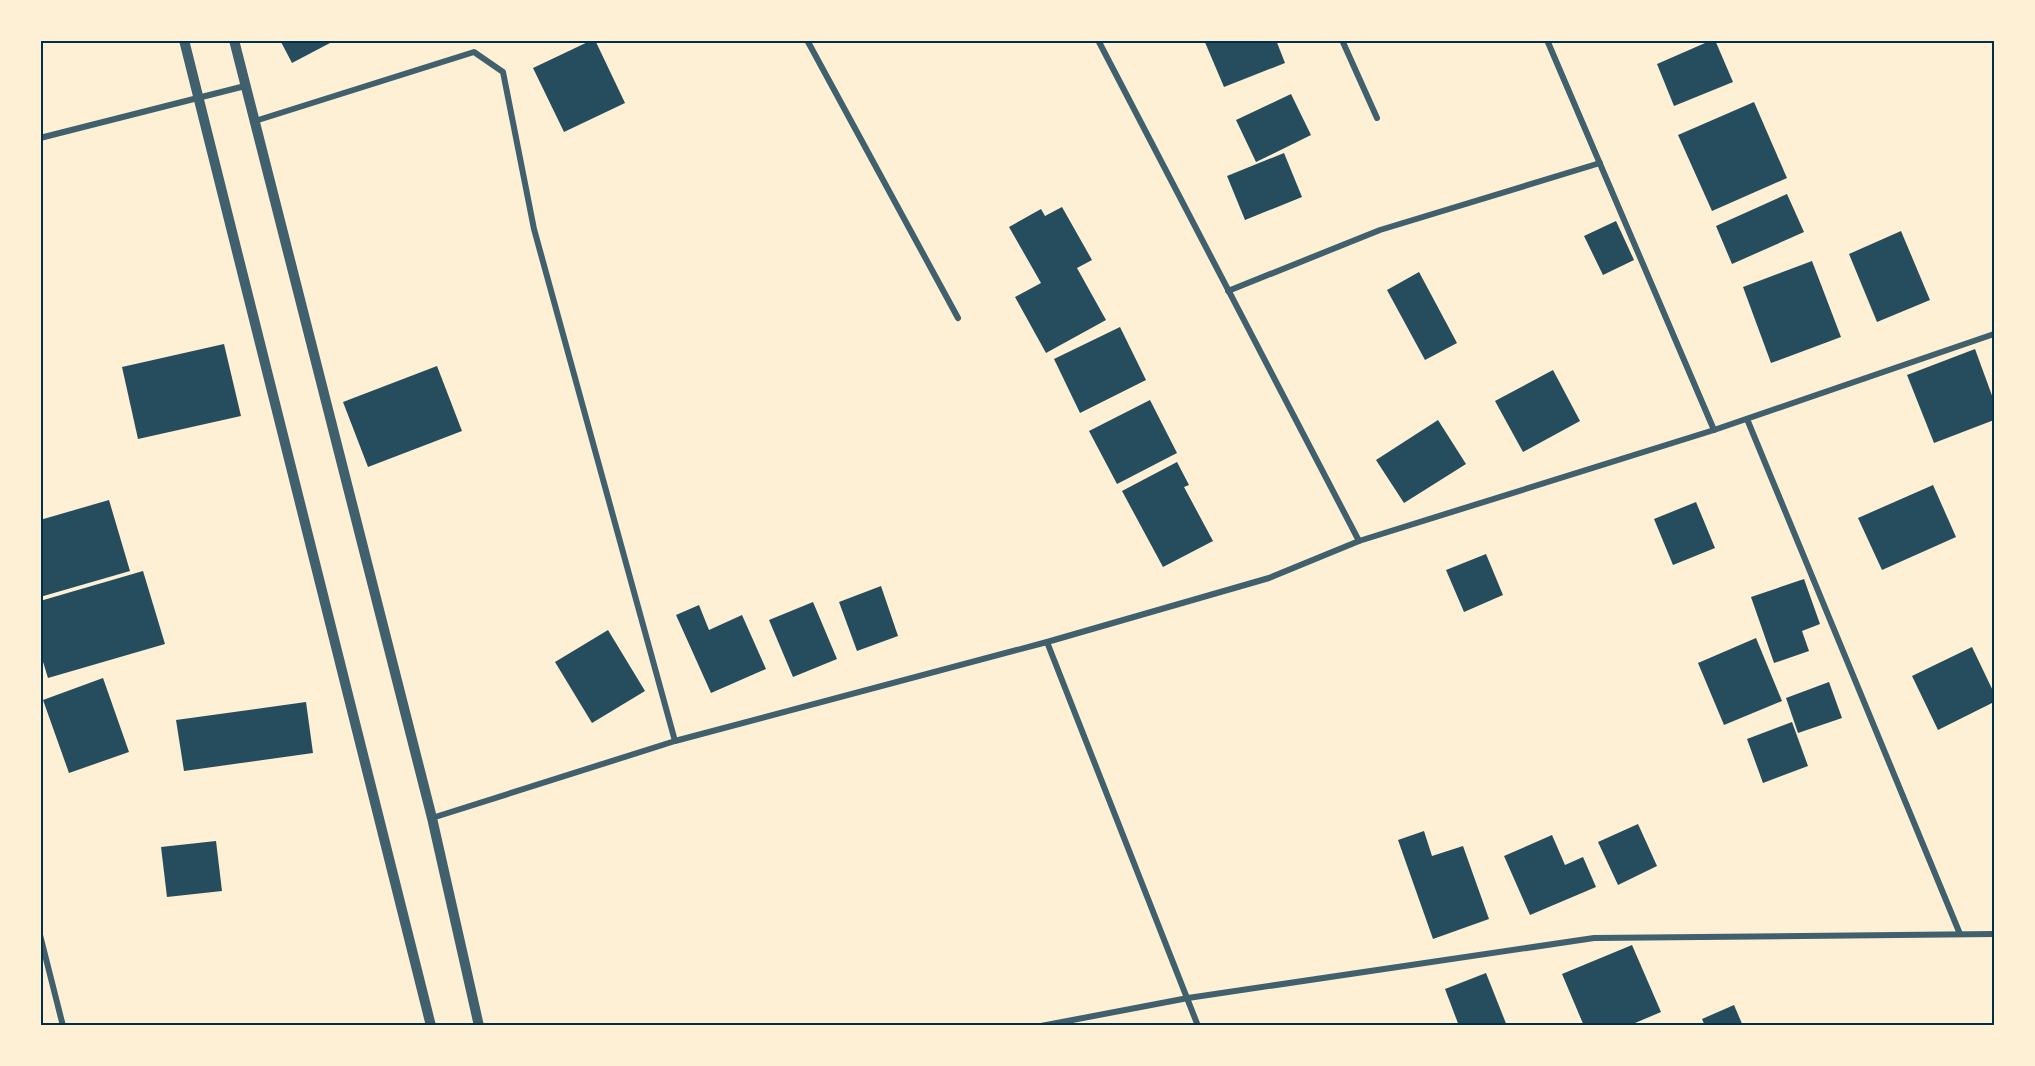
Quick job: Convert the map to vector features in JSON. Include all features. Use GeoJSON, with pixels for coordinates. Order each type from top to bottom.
{"type":"FeatureCollection","features":[{"type":"Feature","properties":{"kind":"street"},"geometry":{"type":"LineString","coordinates":[[184,40],[431,1026]]}},
{"type":"Feature","properties":{"kind":"street"},"geometry":{"type":"LineString","coordinates":[[234,40],[432,818],[478,1026]]}},
{"type":"Feature","properties":{"kind":"street"},"geometry":{"type":"LineString","coordinates":[[807,40],[958,318]]}},
{"type":"Feature","properties":{"kind":"street"},"geometry":{"type":"LineString","coordinates":[[1098,40],[1359,542]]}},
{"type":"Feature","properties":{"kind":"street"},"geometry":{"type":"LineString","coordinates":[[1342,40],[1377,118]]}},
{"type":"Feature","properties":{"kind":"street"},"geometry":{"type":"LineString","coordinates":[[1547,40],[1714,430]]}},
{"type":"Feature","properties":{"kind":"street"},"geometry":{"type":"LineString","coordinates":[[255,120],[474,52],[503,72],[534,229],[675,741]]}},
{"type":"Feature","properties":{"kind":"street"},"geometry":{"type":"LineString","coordinates":[[40,138],[245,86]]}},
{"type":"Feature","properties":{"kind":"street"},"geometry":{"type":"LineString","coordinates":[[1228,291],[1380,230],[1600,163]]}},
{"type":"Feature","properties":{"kind":"street"},"geometry":{"type":"LineString","coordinates":[[432,818],[675,741],[1047,642],[1269,578],[1359,542],[1714,430],[1995,334]]}},
{"type":"Feature","properties":{"kind":"street"},"geometry":{"type":"LineString","coordinates":[[1747,419],[1960,934]]}},
{"type":"Feature","properties":{"kind":"street"},"geometry":{"type":"LineString","coordinates":[[1047,642],[1198,1026]]}},
{"type":"Feature","properties":{"kind":"street"},"geometry":{"type":"LineString","coordinates":[[1041,1026],[1188,998],[1594,938],[1995,934]]}},
{"type":"Feature","properties":{"kind":"street"},"geometry":{"type":"LineString","coordinates":[[40,935],[63,1026]]}},
{"type":"Feature","properties":{"kind":"building"},"geometry":{"type":"Polygon","coordinates":[[[280,40],[329,40],[330,43],[292,63],[280,40]]]}},
{"type":"Feature","properties":{"kind":"building"},"geometry":{"type":"Polygon","coordinates":[[[595,40],[625,103],[564,132],[533,68],[595,40]]]}},
{"type":"Feature","properties":{"kind":"building"},"geometry":{"type":"Polygon","coordinates":[[[1204,40],[1276,40],[1285,63],[1224,87],[1204,40]]]}},
{"type":"Feature","properties":{"kind":"building"},"geometry":{"type":"Polygon","coordinates":[[[1715,40],[1733,82],[1674,106],[1657,64],[1715,40]]]}},
{"type":"Feature","properties":{"kind":"building"},"geometry":{"type":"Polygon","coordinates":[[[1291,94],[1311,135],[1256,162],[1236,120],[1291,94]]]}},
{"type":"Feature","properties":{"kind":"building"},"geometry":{"type":"Polygon","coordinates":[[[1754,102],[1787,178],[1712,211],[1678,135],[1754,102]]]}},
{"type":"Feature","properties":{"kind":"building"},"geometry":{"type":"Polygon","coordinates":[[[1284,153],[1302,197],[1245,220],[1227,176],[1284,153]]]}},
{"type":"Feature","properties":{"kind":"building"},"geometry":{"type":"Polygon","coordinates":[[[1787,194],[1804,232],[1732,264],[1716,226],[1787,194]]]}},
{"type":"Feature","properties":{"kind":"building"},"geometry":{"type":"Polygon","coordinates":[[[1062,207],[1092,260],[1077,268],[1106,320],[1046,353],[1015,297],[1041,283],[1009,227],[1041,209],[1045,216],[1062,207]]]}},
{"type":"Feature","properties":{"kind":"building"},"geometry":{"type":"Polygon","coordinates":[[[1616,221],[1634,260],[1603,275],[1584,236],[1616,221]]]}},
{"type":"Feature","properties":{"kind":"building"},"geometry":{"type":"Polygon","coordinates":[[[1901,231],[1930,300],[1877,322],[1849,254],[1901,231]]]}},
{"type":"Feature","properties":{"kind":"building"},"geometry":{"type":"Polygon","coordinates":[[[1812,261],[1841,337],[1771,363],[1743,287],[1812,261]]]}},
{"type":"Feature","properties":{"kind":"building"},"geometry":{"type":"Polygon","coordinates":[[[1419,272],[1457,343],[1425,360],[1387,290],[1419,272]]]}},
{"type":"Feature","properties":{"kind":"building"},"geometry":{"type":"Polygon","coordinates":[[[1120,327],[1146,380],[1080,413],[1054,359],[1120,327]]]}},
{"type":"Feature","properties":{"kind":"building"},"geometry":{"type":"Polygon","coordinates":[[[224,344],[241,416],[138,439],[122,367],[224,344]]]}},
{"type":"Feature","properties":{"kind":"building"},"geometry":{"type":"Polygon","coordinates":[[[1975,349],[1994,401],[1994,420],[1934,443],[1907,375],[1975,349]]]}},
{"type":"Feature","properties":{"kind":"building"},"geometry":{"type":"Polygon","coordinates":[[[437,366],[462,431],[368,467],[343,402],[437,366]]]}},
{"type":"Feature","properties":{"kind":"building"},"geometry":{"type":"Polygon","coordinates":[[[1553,370],[1580,421],[1523,452],[1495,401],[1553,370]]]}},
{"type":"Feature","properties":{"kind":"building"},"geometry":{"type":"Polygon","coordinates":[[[1150,400],[1177,453],[1117,484],[1089,431],[1150,400]]]}},
{"type":"Feature","properties":{"kind":"building"},"geometry":{"type":"Polygon","coordinates":[[[1438,420],[1466,464],[1404,503],[1376,460],[1438,420]]]}},
{"type":"Feature","properties":{"kind":"building"},"geometry":{"type":"Polygon","coordinates":[[[1177,462],[1189,485],[1184,487],[1213,541],[1163,567],[1122,491],[1177,462]]]}},
{"type":"Feature","properties":{"kind":"building"},"geometry":{"type":"Polygon","coordinates":[[[1933,485],[1956,537],[1882,570],[1858,518],[1933,485]]]}},
{"type":"Feature","properties":{"kind":"building"},"geometry":{"type":"Polygon","coordinates":[[[109,500],[130,571],[40,597],[40,520],[109,500]]]}},
{"type":"Feature","properties":{"kind":"building"},"geometry":{"type":"Polygon","coordinates":[[[1696,502],[1715,548],[1673,565],[1654,519],[1696,502]]]}},
{"type":"Feature","properties":{"kind":"building"},"geometry":{"type":"Polygon","coordinates":[[[1486,554],[1503,595],[1464,612],[1446,570],[1486,554]]]}},
{"type":"Feature","properties":{"kind":"building"},"geometry":{"type":"Polygon","coordinates":[[[143,571],[165,644],[48,678],[40,652],[40,601],[143,571]]]}},
{"type":"Feature","properties":{"kind":"building"},"geometry":{"type":"Polygon","coordinates":[[[1804,579],[1820,624],[1802,631],[1809,651],[1774,663],[1751,597],[1804,579]]]}},
{"type":"Feature","properties":{"kind":"building"},"geometry":{"type":"Polygon","coordinates":[[[881,586],[898,636],[857,651],[839,602],[881,586]]]}},
{"type":"Feature","properties":{"kind":"building"},"geometry":{"type":"Polygon","coordinates":[[[813,602],[837,659],[793,677],[769,620],[813,602]]]}},
{"type":"Feature","properties":{"kind":"building"},"geometry":{"type":"Polygon","coordinates":[[[699,605],[709,630],[742,615],[766,669],[711,693],[676,615],[699,605]]]}},
{"type":"Feature","properties":{"kind":"building"},"geometry":{"type":"Polygon","coordinates":[[[608,630],[645,691],[592,723],[555,662],[608,630]]]}},
{"type":"Feature","properties":{"kind":"building"},"geometry":{"type":"Polygon","coordinates":[[[1756,638],[1782,701],[1724,725],[1698,663],[1756,638]]]}},
{"type":"Feature","properties":{"kind":"building"},"geometry":{"type":"Polygon","coordinates":[[[1972,647],[1994,693],[1994,702],[1938,730],[1912,676],[1972,647]]]}},
{"type":"Feature","properties":{"kind":"building"},"geometry":{"type":"Polygon","coordinates":[[[103,678],[129,752],[69,773],[43,700],[103,678]]]}},
{"type":"Feature","properties":{"kind":"building"},"geometry":{"type":"Polygon","coordinates":[[[1829,682],[1842,718],[1798,733],[1786,698],[1829,682]]]}},
{"type":"Feature","properties":{"kind":"building"},"geometry":{"type":"Polygon","coordinates":[[[306,702],[313,753],[184,771],[176,720],[306,702]]]}},
{"type":"Feature","properties":{"kind":"building"},"geometry":{"type":"Polygon","coordinates":[[[1792,722],[1808,766],[1763,783],[1747,739],[1792,722]]]}},
{"type":"Feature","properties":{"kind":"building"},"geometry":{"type":"Polygon","coordinates":[[[1638,824],[1657,866],[1618,885],[1598,842],[1638,824]]]}},
{"type":"Feature","properties":{"kind":"building"},"geometry":{"type":"Polygon","coordinates":[[[1424,831],[1432,856],[1463,846],[1489,919],[1433,939],[1398,840],[1424,831]]]}},
{"type":"Feature","properties":{"kind":"building"},"geometry":{"type":"Polygon","coordinates":[[[1552,835],[1565,865],[1583,857],[1596,887],[1530,915],[1504,856],[1552,835]]]}},
{"type":"Feature","properties":{"kind":"building"},"geometry":{"type":"Polygon","coordinates":[[[216,841],[222,891],[167,897],[161,847],[216,841]]]}},
{"type":"Feature","properties":{"kind":"building"},"geometry":{"type":"Polygon","coordinates":[[[1632,945],[1661,1012],[1628,1026],[1584,1026],[1562,974],[1632,945]]]}},
{"type":"Feature","properties":{"kind":"building"},"geometry":{"type":"Polygon","coordinates":[[[1486,973],[1507,1026],[1459,1026],[1445,989],[1486,973]]]}},
{"type":"Feature","properties":{"kind":"building"},"geometry":{"type":"Polygon","coordinates":[[[1734,1005],[1743,1026],[1705,1026],[1702,1019],[1734,1005]]]}}]}
